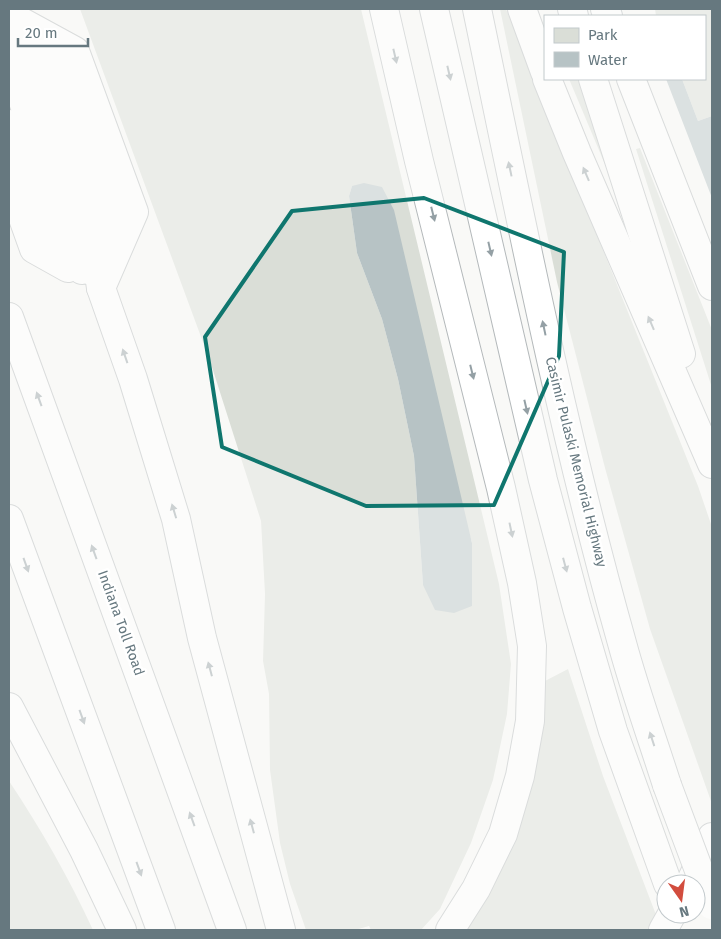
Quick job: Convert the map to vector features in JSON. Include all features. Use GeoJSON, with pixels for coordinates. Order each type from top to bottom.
{"type":"FeatureCollection","features":[{"type":"Feature","properties":{"kind":"highway"},"geometry":{"type":"LineString","coordinates":[[384,9],[419,162],[501,488],[522,584],[532,646],[530,720],[520,776],[503,834],[476,889],[450,930]]}},
{"type":"Feature","properties":{"kind":"highway"},"geometry":{"type":"LineString","coordinates":[[434,9],[543,480],[577,608],[613,731],[664,874]]}},
{"type":"Feature","properties":{"kind":"highway","name":"Casimir Pulaski Memorial Highway"},"geometry":{"type":"LineString","coordinates":[[477,9],[548,346],[587,510],[622,645],[667,785],[712,906]]}},
{"type":"Feature","properties":{"kind":"highway"},"geometry":{"type":"LineString","coordinates":[[522,9],[544,69]]}},
{"type":"Feature","properties":{"kind":"highway"},"geometry":{"type":"LineString","coordinates":[[9,16],[52,59],[112,220],[101,288]]}},
{"type":"Feature","properties":{"kind":"highway"},"geometry":{"type":"LineString","coordinates":[[9,23],[32,66],[92,227],[101,288]]}},
{"type":"Feature","properties":{"kind":"highway"},"geometry":{"type":"LineString","coordinates":[[9,51],[12,74],[72,235],[101,288],[134,379],[176,518],[202,638],[281,930]]}},
{"type":"Feature","properties":{"kind":"highway"},"geometry":{"type":"LineString","coordinates":[[547,80],[712,464]]}},
{"type":"Feature","properties":{"kind":"highway"},"geometry":{"type":"LineString","coordinates":[[593,80],[712,450]]}},
{"type":"Feature","properties":{"kind":"highway"},"geometry":{"type":"LineString","coordinates":[[632,80],[712,286]]}},
{"type":"Feature","properties":{"kind":"highway"},"geometry":{"type":"LineString","coordinates":[[9,124],[53,243],[101,288]]}},
{"type":"Feature","properties":{"kind":"highway"},"geometry":{"type":"LineString","coordinates":[[9,180],[34,249],[101,288]]}},
{"type":"Feature","properties":{"kind":"highway","name":"Indiana Toll Road"},"geometry":{"type":"LineString","coordinates":[[9,317],[232,930]]}},
{"type":"Feature","properties":{"kind":"highway"},"geometry":{"type":"LineString","coordinates":[[9,519],[162,930]]}},
{"type":"Feature","properties":{"kind":"highway"},"geometry":{"type":"LineString","coordinates":[[9,707],[84,850],[122,930]]}},
{"type":"Feature","properties":{"kind":"highway"},"geometry":{"type":"LineString","coordinates":[[695,874],[712,837]]}},
{"type":"Feature","properties":{"kind":"highlighted area"},"geometry":{"type":"Polygon","coordinates":[[[424,198],[564,252],[559,356],[494,505],[366,506],[222,447],[205,337],[292,211],[424,198]]]}},
{"type":"Feature","properties":{"kind":"green space"},"geometry":{"type":"Polygon","coordinates":[[[80,9],[361,9],[499,584],[511,664],[507,714],[493,780],[471,843],[440,909],[421,930],[371,930],[369,926],[355,930],[306,930],[290,884],[280,843],[270,770],[269,694],[263,661],[265,594],[261,521],[211,364],[80,9]],[[352,186],[349,196],[357,253],[382,319],[398,379],[414,456],[423,585],[472,605],[472,542],[352,186]]]}},
{"type":"Feature","properties":{"kind":"green space"},"geometry":{"type":"Polygon","coordinates":[[[500,9],[506,9],[698,486],[712,527],[712,804],[650,629],[605,468],[557,282],[500,9]]]}},
{"type":"Feature","properties":{"kind":"green space"},"geometry":{"type":"Polygon","coordinates":[[[655,9],[712,9],[712,116],[698,121],[682,80],[706,80],[706,15],[656,15],[655,9]]]}},
{"type":"Feature","properties":{"kind":"green space"},"geometry":{"type":"Polygon","coordinates":[[[569,80],[580,80],[617,193],[569,80]]]}},
{"type":"Feature","properties":{"kind":"green space"},"geometry":{"type":"Polygon","coordinates":[[[640,148],[712,330],[712,388],[636,149],[640,148]]]}},
{"type":"Feature","properties":{"kind":"green space"},"geometry":{"type":"Polygon","coordinates":[[[568,669],[603,776],[656,915],[656,922],[650,930],[466,930],[478,913],[507,851],[540,737],[545,681],[568,669]]]}},
{"type":"Feature","properties":{"kind":"green space"},"geometry":{"type":"Polygon","coordinates":[[[9,781],[54,854],[93,930],[9,930],[9,781]]]}},
{"type":"Feature","properties":{"kind":"water"},"geometry":{"type":"Polygon","coordinates":[[[666,80],[682,80],[698,121],[712,116],[712,198],[666,80]]]}},
{"type":"Feature","properties":{"kind":"water"},"geometry":{"type":"Polygon","coordinates":[[[364,183],[382,187],[394,210],[472,543],[472,606],[454,613],[435,610],[423,585],[414,456],[398,379],[382,319],[357,253],[349,196],[352,186],[364,183]]]}}]}
